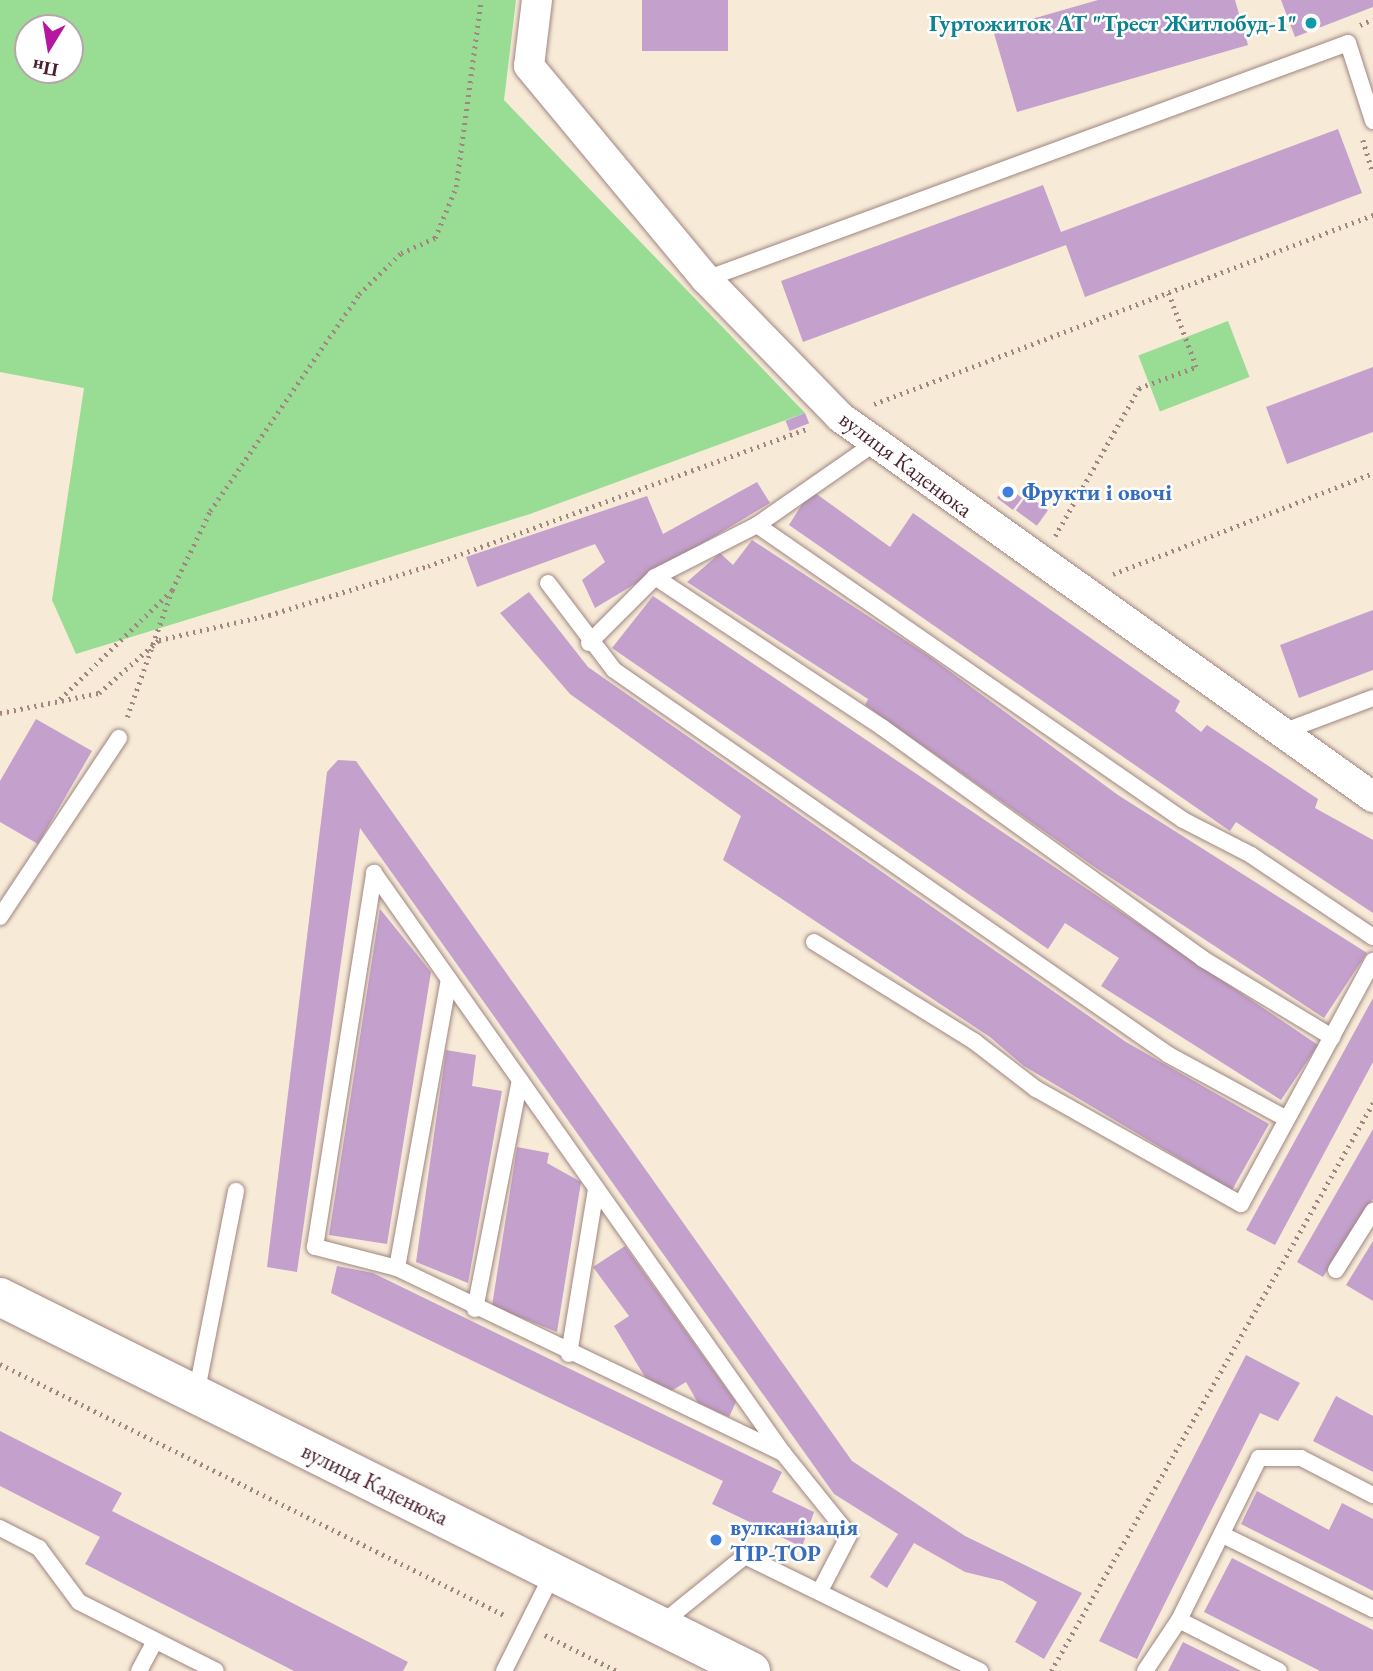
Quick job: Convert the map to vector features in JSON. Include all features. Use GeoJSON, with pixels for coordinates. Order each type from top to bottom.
{"type":"FeatureCollection","features":[{"type":"Feature","properties":{"kind":"street","name":"вулиця Каденюка"},"geometry":{"type":"LineString","coordinates":[[537,0],[529,66],[706,279],[840,417],[872,445],[1078,588],[1277,734],[1373,797]]}},
{"type":"Feature","properties":{"kind":"street","name":"вулиця Каденюка"},"geometry":{"type":"LineString","coordinates":[[0,1297],[751,1671]]}},
{"type":"Feature","properties":{"kind":"lane"},"geometry":{"type":"LineString","coordinates":[[706,279],[1348,43],[1373,121]]}},
{"type":"Feature","properties":{"kind":"lane"},"geometry":{"type":"LineString","coordinates":[[589,643],[655,577],[757,525],[872,445]]}},
{"type":"Feature","properties":{"kind":"lane"},"geometry":{"type":"LineString","coordinates":[[757,525],[1183,820],[1251,855],[1373,937]]}},
{"type":"Feature","properties":{"kind":"lane"},"geometry":{"type":"LineString","coordinates":[[655,577],[883,728],[1203,958],[1332,1037]]}},
{"type":"Feature","properties":{"kind":"lane"},"geometry":{"type":"LineString","coordinates":[[548,583],[589,643],[614,670],[1170,1055],[1287,1119]]}},
{"type":"Feature","properties":{"kind":"lane"},"geometry":{"type":"LineString","coordinates":[[1277,734],[1373,698]]}},
{"type":"Feature","properties":{"kind":"lane"},"geometry":{"type":"LineString","coordinates":[[0,918],[119,738]]}},
{"type":"Feature","properties":{"kind":"lane"},"geometry":{"type":"LineString","coordinates":[[783,1454],[475,1309],[397,1268],[315,1247],[374,873],[783,1454],[849,1535],[820,1591]]}},
{"type":"Feature","properties":{"kind":"lane"},"geometry":{"type":"LineString","coordinates":[[814,942],[975,1041],[1036,1089],[1241,1204],[1373,961]]}},
{"type":"Feature","properties":{"kind":"lane"},"geometry":{"type":"LineString","coordinates":[[397,1268],[449,980]]}},
{"type":"Feature","properties":{"kind":"lane"},"geometry":{"type":"LineString","coordinates":[[475,1309],[520,1080]]}},
{"type":"Feature","properties":{"kind":"lane"},"geometry":{"type":"LineString","coordinates":[[569,1354],[596,1189]]}},
{"type":"Feature","properties":{"kind":"lane"},"geometry":{"type":"LineString","coordinates":[[196,1395],[236,1191]]}},
{"type":"Feature","properties":{"kind":"lane"},"geometry":{"type":"LineString","coordinates":[[1336,1270],[1373,1211]]}},
{"type":"Feature","properties":{"kind":"lane"},"geometry":{"type":"LineString","coordinates":[[1145,1671],[1179,1620],[1259,1458],[1301,1458],[1373,1495]]}},
{"type":"Feature","properties":{"kind":"lane"},"geometry":{"type":"LineString","coordinates":[[0,1528],[39,1548],[79,1602],[216,1671]]}},
{"type":"Feature","properties":{"kind":"lane"},"geometry":{"type":"LineString","coordinates":[[1223,1535],[1373,1609]]}},
{"type":"Feature","properties":{"kind":"lane"},"geometry":{"type":"LineString","coordinates":[[659,1625],[744,1556],[981,1671]]}},
{"type":"Feature","properties":{"kind":"lane"},"geometry":{"type":"LineString","coordinates":[[504,1671],[553,1573]]}},
{"type":"Feature","properties":{"kind":"lane"},"geometry":{"type":"LineString","coordinates":[[1179,1620],[1279,1671]]}},
{"type":"Feature","properties":{"kind":"lane"},"geometry":{"type":"LineString","coordinates":[[139,1671],[155,1641]]}},
{"type":"Feature","properties":{"kind":"path"},"geometry":{"type":"LineString","coordinates":[[119,738],[159,640],[172,590],[210,511],[359,295],[401,253],[435,238],[456,187],[481,0]]}},
{"type":"Feature","properties":{"kind":"path"},"geometry":{"type":"LineString","coordinates":[[0,713],[99,693],[159,640],[269,615],[428,566],[840,417],[1373,215]]}},
{"type":"Feature","properties":{"kind":"path"},"geometry":{"type":"LineString","coordinates":[[1041,562],[1139,388],[1196,367],[1168,292]]}},
{"type":"Feature","properties":{"kind":"path"},"geometry":{"type":"LineString","coordinates":[[1078,588],[1373,473]]}},
{"type":"Feature","properties":{"kind":"path"},"geometry":{"type":"LineString","coordinates":[[58,701],[172,590]]}},
{"type":"Feature","properties":{"kind":"path"},"geometry":{"type":"LineString","coordinates":[[1051,1671],[1373,1103]]}},
{"type":"Feature","properties":{"kind":"path"},"geometry":{"type":"LineString","coordinates":[[0,1364],[617,1671]]}},
{"type":"Feature","properties":{"kind":"green space"},"geometry":{"type":"Polygon","coordinates":[[[0,0],[516,0],[504,100],[805,413],[530,514],[76,654],[52,600],[84,388],[0,372],[0,0]]]}},
{"type":"Feature","properties":{"kind":"green space"},"geometry":{"type":"Polygon","coordinates":[[[1228,321],[1250,377],[1160,411],[1138,355],[1228,321]]]}},
{"type":"Feature","properties":{"kind":"building"},"geometry":{"type":"Polygon","coordinates":[[[642,0],[728,0],[728,51],[642,51],[642,0]]]}},
{"type":"Feature","properties":{"kind":"building"},"geometry":{"type":"Polygon","coordinates":[[[1098,0],[1235,0],[1248,45],[1017,112],[993,30],[1098,0]]]}},
{"type":"Feature","properties":{"kind":"building","name":"Гуртожиток АТ \"Трест Житлобуд-1\""},"geometry":{"type":"Polygon","coordinates":[[[1281,0],[1373,0],[1373,7],[1295,37],[1281,0]]]}},
{"type":"Feature","properties":{"kind":"building"},"geometry":{"type":"Polygon","coordinates":[[[1338,129],[1362,193],[1085,297],[1066,245],[803,342],[781,281],[1043,185],[1061,232],[1338,129]]]}},
{"type":"Feature","properties":{"kind":"building"},"geometry":{"type":"Polygon","coordinates":[[[1373,367],[1373,432],[1287,464],[1266,407],[1373,367]]]}},
{"type":"Feature","properties":{"kind":"building"},"geometry":{"type":"Polygon","coordinates":[[[805,413],[809,423],[790,431],[786,421],[805,413]]]}},
{"type":"Feature","properties":{"kind":"building"},"geometry":{"type":"Polygon","coordinates":[[[757,482],[770,503],[595,608],[582,580],[605,562],[595,544],[477,587],[466,557],[647,496],[663,534],[757,482]]]}},
{"type":"Feature","properties":{"kind":"building","name":"Фрукти і овочі"},"geometry":{"type":"Polygon","coordinates":[[[1006,486],[1022,498],[1013,510],[997,498],[1006,486]]]}},
{"type":"Feature","properties":{"kind":"building"},"geometry":{"type":"Polygon","coordinates":[[[811,490],[890,547],[913,513],[1180,701],[1175,711],[1201,732],[1207,725],[1318,799],[1315,808],[1373,840],[1373,913],[1236,822],[1230,831],[789,525],[811,490]]]}},
{"type":"Feature","properties":{"kind":"building"},"geometry":{"type":"Polygon","coordinates":[[[1027,495],[1048,510],[1037,526],[1016,510],[1027,495]]]}},
{"type":"Feature","properties":{"kind":"building"},"geometry":{"type":"Polygon","coordinates":[[[752,540],[929,656],[1118,795],[1367,953],[1324,1018],[1096,868],[865,705],[868,699],[687,582],[720,553],[733,565],[752,540]]]}},
{"type":"Feature","properties":{"kind":"building"},"geometry":{"type":"Polygon","coordinates":[[[529,592],[588,667],[1126,1042],[1269,1124],[1232,1190],[1024,1066],[990,1037],[723,860],[741,816],[570,694],[500,613],[529,592]]]}},
{"type":"Feature","properties":{"kind":"building"},"geometry":{"type":"Polygon","coordinates":[[[653,596],[1318,1045],[1281,1100],[1101,986],[1119,958],[1065,923],[1048,949],[612,648],[653,596]]]}},
{"type":"Feature","properties":{"kind":"building"},"geometry":{"type":"Polygon","coordinates":[[[1373,610],[1373,670],[1299,698],[1280,645],[1373,610]]]}},
{"type":"Feature","properties":{"kind":"building"},"geometry":{"type":"Polygon","coordinates":[[[36,719],[92,751],[38,844],[0,822],[0,781],[36,719]]]}},
{"type":"Feature","properties":{"kind":"building"},"geometry":{"type":"Polygon","coordinates":[[[338,760],[356,761],[852,1461],[965,1536],[1082,1593],[1044,1659],[1015,1642],[1037,1602],[1002,1581],[965,1572],[914,1543],[887,1588],[870,1577],[898,1534],[834,1494],[360,828],[297,1272],[267,1267],[327,772],[338,760]]]}},
{"type":"Feature","properties":{"kind":"building"},"geometry":{"type":"Polygon","coordinates":[[[380,909],[431,972],[387,1244],[329,1235],[380,909]]]}},
{"type":"Feature","properties":{"kind":"building"},"geometry":{"type":"Polygon","coordinates":[[[1373,998],[1373,1062],[1275,1245],[1246,1230],[1373,998]]]}},
{"type":"Feature","properties":{"kind":"building"},"geometry":{"type":"Polygon","coordinates":[[[446,1050],[476,1055],[472,1086],[502,1091],[468,1283],[416,1262],[446,1050]]]}},
{"type":"Feature","properties":{"kind":"building"},"geometry":{"type":"Polygon","coordinates":[[[1373,1129],[1373,1199],[1323,1277],[1297,1262],[1373,1129]]]}},
{"type":"Feature","properties":{"kind":"building"},"geometry":{"type":"Polygon","coordinates":[[[517,1147],[549,1153],[547,1163],[581,1182],[557,1332],[492,1306],[517,1147]]]}},
{"type":"Feature","properties":{"kind":"building"},"geometry":{"type":"Polygon","coordinates":[[[1373,1241],[1373,1301],[1346,1285],[1373,1241]]]}},
{"type":"Feature","properties":{"kind":"building"},"geometry":{"type":"Polygon","coordinates":[[[625,1246],[736,1402],[729,1417],[698,1403],[686,1382],[671,1391],[645,1377],[614,1326],[629,1316],[593,1267],[625,1246]]]}},
{"type":"Feature","properties":{"kind":"building"},"geometry":{"type":"Polygon","coordinates":[[[337,1266],[373,1273],[782,1472],[772,1492],[814,1512],[802,1547],[712,1504],[723,1481],[331,1293],[337,1266]]]}},
{"type":"Feature","properties":{"kind":"building"},"geometry":{"type":"Polygon","coordinates":[[[1246,1355],[1300,1383],[1278,1421],[1260,1413],[1137,1659],[1099,1641],[1246,1355]]]}},
{"type":"Feature","properties":{"kind":"building"},"geometry":{"type":"Polygon","coordinates":[[[1336,1396],[1373,1416],[1373,1472],[1313,1441],[1336,1396]]]}},
{"type":"Feature","properties":{"kind":"building"},"geometry":{"type":"Polygon","coordinates":[[[0,1431],[122,1493],[112,1511],[408,1662],[403,1671],[294,1671],[85,1564],[100,1537],[0,1486],[0,1431]]]}},
{"type":"Feature","properties":{"kind":"building"},"geometry":{"type":"Polygon","coordinates":[[[1257,1491],[1329,1530],[1342,1503],[1373,1519],[1373,1591],[1241,1524],[1257,1491]]]}},
{"type":"Feature","properties":{"kind":"building"},"geometry":{"type":"Polygon","coordinates":[[[1232,1558],[1373,1630],[1373,1671],[1320,1671],[1204,1612],[1232,1558]]]}},
{"type":"Feature","properties":{"kind":"building"},"geometry":{"type":"Polygon","coordinates":[[[1183,1642],[1241,1671],[1168,1671],[1183,1642]]]}},
{"type":"Feature","properties":{"kind":"place","name":"Гуртожиток АТ \"Трест Житлобуд-1\""},"geometry":{"type":"Point","coordinates":[1311,23]}},
{"type":"Feature","properties":{"kind":"place","name":"Фрукти і овочі"},"geometry":{"type":"Point","coordinates":[1008,492]}},
{"type":"Feature","properties":{"kind":"place","name":"вулканізація TIP-TOP"},"geometry":{"type":"Point","coordinates":[716,1540]}}]}
